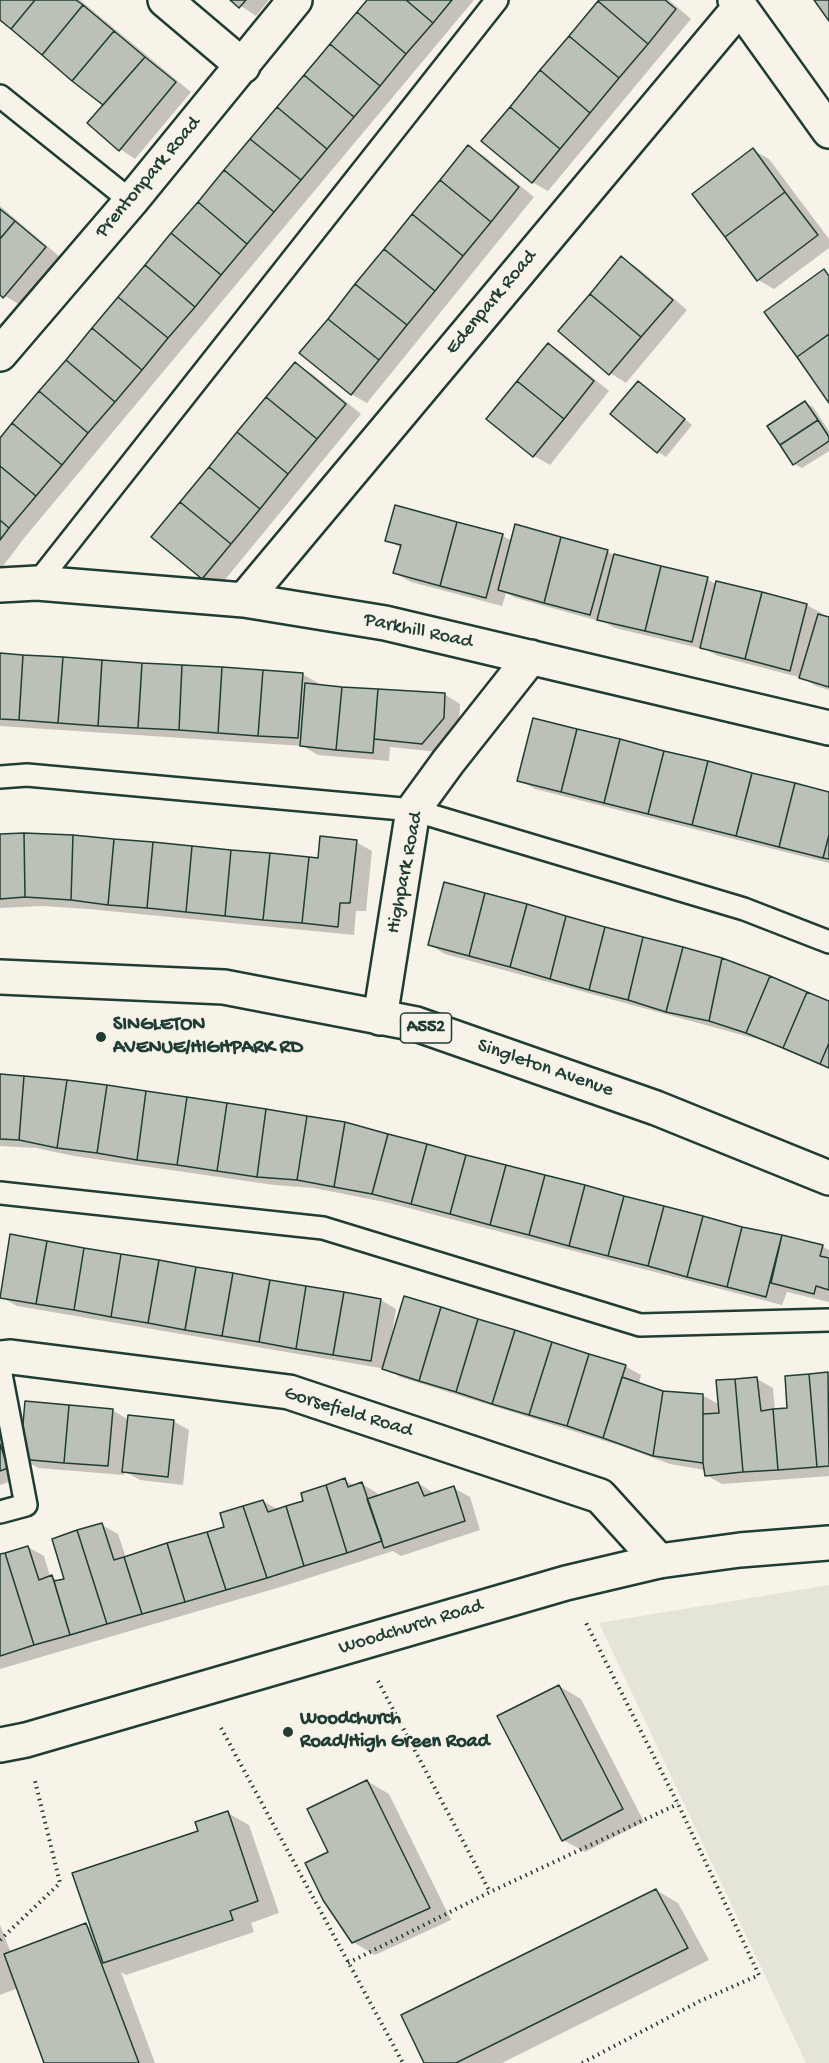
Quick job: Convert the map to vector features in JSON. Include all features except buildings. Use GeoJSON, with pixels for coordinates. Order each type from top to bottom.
{"type":"FeatureCollection","features":[{"type":"Feature","properties":{"kind":"main road"},"geometry":{"type":"LineString","coordinates":[[165,0],[243,66]]}},
{"type":"Feature","properties":{"kind":"main road","name":"Prentonpark Road"},"geometry":{"type":"LineString","coordinates":[[1,349],[131,201],[295,0]]}},
{"type":"Feature","properties":{"kind":"main road"},"geometry":{"type":"LineString","coordinates":[[738,4],[829,131]]}},
{"type":"Feature","properties":{"kind":"main road","name":"Edenpark Road"},"geometry":{"type":"LineString","coordinates":[[244,600],[738,4]]}},
{"type":"Feature","properties":{"kind":"main road","name":"Parkhill Road"},"geometry":{"type":"LineString","coordinates":[[0,585],[37,583],[244,600],[385,623],[829,728]]}},
{"type":"Feature","properties":{"kind":"main road","name":"Highpark Road"},"geometry":{"type":"LineString","coordinates":[[380,1018],[413,810],[531,657]]}},
{"type":"Feature","properties":{"kind":"main road","name":"Singleton Avenue"},"geometry":{"type":"LineString","coordinates":[[0,977],[224,987],[416,1024],[656,1108],[829,1178]]}},
{"type":"Feature","properties":{"kind":"main road","name":"Gorsefield Road"},"geometry":{"type":"LineString","coordinates":[[0,1358],[289,1392],[600,1496],[659,1561]]}},
{"type":"Feature","properties":{"kind":"main road","name":"Woodchurch Road"},"geometry":{"type":"LineString","coordinates":[[13,1742],[566,1583],[659,1561],[740,1550],[829,1543]]}},
{"type":"Feature","properties":{"kind":"lane"},"geometry":{"type":"LineString","coordinates":[[37,583],[497,0]]}},
{"type":"Feature","properties":{"kind":"lane"},"geometry":{"type":"LineString","coordinates":[[0,96],[131,201]]}},
{"type":"Feature","properties":{"kind":"lane"},"geometry":{"type":"LineString","coordinates":[[0,777],[27,776],[413,810],[744,909],[829,942]]}},
{"type":"Feature","properties":{"kind":"lane"},"geometry":{"type":"LineString","coordinates":[[0,1193],[323,1228],[640,1325],[829,1320]]}},
{"type":"Feature","properties":{"kind":"lane"},"geometry":{"type":"LineString","coordinates":[[0,1369],[26,1505],[0,1512]]}},
{"type":"Feature","properties":{"kind":"path"},"geometry":{"type":"LineString","coordinates":[[566,1583],[678,1804],[759,1975],[700,2001],[582,2063]]}},
{"type":"Feature","properties":{"kind":"path"},"geometry":{"type":"LineString","coordinates":[[359,1644],[490,1892]]}},
{"type":"Feature","properties":{"kind":"path"},"geometry":{"type":"LineString","coordinates":[[200,1690],[403,2063]]}},
{"type":"Feature","properties":{"kind":"path"},"geometry":{"type":"LineString","coordinates":[[0,1940],[60,1883],[13,1742]]}},
{"type":"Feature","properties":{"kind":"path"},"geometry":{"type":"LineString","coordinates":[[348,1963],[490,1892],[678,1804]]}},
{"type":"Feature","properties":{"kind":"shaded area"},"geometry":{"type":"Polygon","coordinates":[[[829,1585],[829,2063],[806,2063],[599,1623],[829,1585]]]}},
{"type":"Feature","properties":{"kind":"place","name":"SINGLETON AVENUE/HIGHPARK RD"},"geometry":{"type":"Point","coordinates":[101,1037]}},
{"type":"Feature","properties":{"kind":"place","name":"Woodchurch Road/High Green Road"},"geometry":{"type":"Point","coordinates":[288,1732]}}]}
